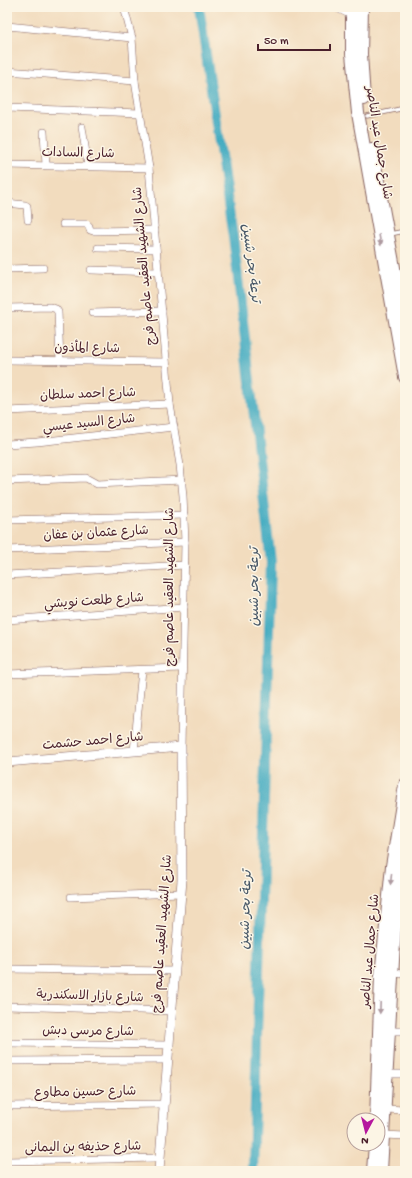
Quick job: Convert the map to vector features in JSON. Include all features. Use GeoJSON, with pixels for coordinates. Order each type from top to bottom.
{"type":"FeatureCollection","features":[{"type":"Feature","properties":{"kind":"main road","name":"شارع جمال عبد الناصر"},"geometry":{"type":"LineString","coordinates":[[362,7],[361,54],[367,116],[405,327]]}},
{"type":"Feature","properties":{"kind":"main road","name":"شارع جمال عبد الناصر"},"geometry":{"type":"LineString","coordinates":[[352,11],[353,72],[359,120],[405,377]]}},
{"type":"Feature","properties":{"kind":"main road","name":"شارع جمال عبد الناصر"},"geometry":{"type":"LineString","coordinates":[[385,1110],[386,1074],[381,976],[392,873],[405,785]]}},
{"type":"Feature","properties":{"kind":"main road","name":"شارع جمال عبد الناصر"},"geometry":{"type":"LineString","coordinates":[[377,1112],[384,1031],[400,925],[405,843]]}},
{"type":"Feature","properties":{"kind":"main road"},"geometry":{"type":"LineString","coordinates":[[373,1171],[374,1152]]}},
{"type":"Feature","properties":{"kind":"main road","name":"شارع جمال عبد الناصر"},"geometry":{"type":"LineString","coordinates":[[381,1171],[383,1152]]}},
{"type":"Feature","properties":{"kind":"street","name":"شارع الشهيد العقيد عاصم فرج"},"geometry":{"type":"LineString","coordinates":[[124,7],[132,38],[135,81],[149,168],[170,404],[182,480],[185,542],[181,747],[182,880],[159,1171]]}},
{"type":"Feature","properties":{"kind":"street"},"geometry":{"type":"LineString","coordinates":[[335,7],[352,11]]}},
{"type":"Feature","properties":{"kind":"street"},"geometry":{"type":"LineString","coordinates":[[7,26],[132,38]]}},
{"type":"Feature","properties":{"kind":"street"},"geometry":{"type":"LineString","coordinates":[[7,71],[135,81]]}},
{"type":"Feature","properties":{"kind":"street"},"geometry":{"type":"LineString","coordinates":[[7,108],[140,113]]}},
{"type":"Feature","properties":{"kind":"street"},"geometry":{"type":"LineString","coordinates":[[82,127],[88,166]]}},
{"type":"Feature","properties":{"kind":"street"},"geometry":{"type":"LineString","coordinates":[[7,128],[8,165]]}},
{"type":"Feature","properties":{"kind":"street"},"geometry":{"type":"LineString","coordinates":[[44,132],[46,165]]}},
{"type":"Feature","properties":{"kind":"street","name":"شارع السادات"},"geometry":{"type":"LineString","coordinates":[[8,165],[149,168]]}},
{"type":"Feature","properties":{"kind":"street"},"geometry":{"type":"LineString","coordinates":[[7,203],[27,206],[28,220]]}},
{"type":"Feature","properties":{"kind":"street"},"geometry":{"type":"LineString","coordinates":[[63,224],[87,224],[90,230],[93,231],[154,230]]}},
{"type":"Feature","properties":{"kind":"street"},"geometry":{"type":"LineString","coordinates":[[98,248],[156,248]]}},
{"type":"Feature","properties":{"kind":"street"},"geometry":{"type":"LineString","coordinates":[[7,269],[43,268]]}},
{"type":"Feature","properties":{"kind":"street"},"geometry":{"type":"LineString","coordinates":[[91,270],[158,272]]}},
{"type":"Feature","properties":{"kind":"street"},"geometry":{"type":"LineString","coordinates":[[7,305],[7,315]]}},
{"type":"Feature","properties":{"kind":"street"},"geometry":{"type":"LineString","coordinates":[[7,308],[50,307],[56,309],[58,312],[60,361]]}},
{"type":"Feature","properties":{"kind":"street"},"geometry":{"type":"LineString","coordinates":[[92,313],[162,311]]}},
{"type":"Feature","properties":{"kind":"street","name":"شارع المأذون"},"geometry":{"type":"LineString","coordinates":[[7,360],[166,362]]}},
{"type":"Feature","properties":{"kind":"street","name":"شارع احمد سلطان"},"geometry":{"type":"LineString","coordinates":[[7,411],[170,404]]}},
{"type":"Feature","properties":{"kind":"street","name":"شارع السيد عيسي"},"geometry":{"type":"LineString","coordinates":[[7,444],[174,427]]}},
{"type":"Feature","properties":{"kind":"street"},"geometry":{"type":"LineString","coordinates":[[7,480],[86,478],[97,484],[182,480]]}},
{"type":"Feature","properties":{"kind":"street"},"geometry":{"type":"LineString","coordinates":[[7,520],[184,515]]}},
{"type":"Feature","properties":{"kind":"street","name":"شارع عثمان بن عفان"},"geometry":{"type":"LineString","coordinates":[[7,550],[185,542]]}},
{"type":"Feature","properties":{"kind":"street"},"geometry":{"type":"LineString","coordinates":[[7,575],[185,565]]}},
{"type":"Feature","properties":{"kind":"street","name":"شارع طلعت نويشي"},"geometry":{"type":"LineString","coordinates":[[7,620],[184,607]]}},
{"type":"Feature","properties":{"kind":"street"},"geometry":{"type":"LineString","coordinates":[[7,674],[182,668]]}},
{"type":"Feature","properties":{"kind":"street"},"geometry":{"type":"LineString","coordinates":[[134,751],[142,670]]}},
{"type":"Feature","properties":{"kind":"street","name":"شارع احمد حشمت"},"geometry":{"type":"LineString","coordinates":[[7,762],[181,747]]}},
{"type":"Feature","properties":{"kind":"street"},"geometry":{"type":"LineString","coordinates":[[71,897],[181,893]]}},
{"type":"Feature","properties":{"kind":"street"},"geometry":{"type":"LineString","coordinates":[[7,969],[175,971]]}},
{"type":"Feature","properties":{"kind":"street"},"geometry":{"type":"LineString","coordinates":[[392,973],[405,974]]}},
{"type":"Feature","properties":{"kind":"street","name":"شارع بازار الاسكندرية"},"geometry":{"type":"LineString","coordinates":[[7,1006],[172,1011]]}},
{"type":"Feature","properties":{"kind":"street"},"geometry":{"type":"LineString","coordinates":[[384,1031],[405,1031]]}},
{"type":"Feature","properties":{"kind":"street","name":"شارع مرسى دبش"},"geometry":{"type":"LineString","coordinates":[[7,1043],[169,1045]]}},
{"type":"Feature","properties":{"kind":"street"},"geometry":{"type":"LineString","coordinates":[[7,1061],[168,1060]]}},
{"type":"Feature","properties":{"kind":"street"},"geometry":{"type":"LineString","coordinates":[[386,1074],[405,1074]]}},
{"type":"Feature","properties":{"kind":"street","name":"شارع حسين مطاوع"},"geometry":{"type":"LineString","coordinates":[[7,1106],[164,1104]]}},
{"type":"Feature","properties":{"kind":"street"},"geometry":{"type":"LineString","coordinates":[[385,1110],[405,1110]]}},
{"type":"Feature","properties":{"kind":"street"},"geometry":{"type":"LineString","coordinates":[[386,1135],[405,1136]]}},
{"type":"Feature","properties":{"kind":"street","name":"شارع حذيفه بن اليمانى"},"geometry":{"type":"LineString","coordinates":[[7,1161],[159,1158]]}},
{"type":"Feature","properties":{"kind":"lane"},"geometry":{"type":"LineString","coordinates":[[367,116],[405,108]]}},
{"type":"Feature","properties":{"kind":"lane"},"geometry":{"type":"LineString","coordinates":[[389,234],[405,231]]}},
{"type":"Feature","properties":{"kind":"waterway","name":"ترعة بحر شبين"},"geometry":{"type":"LineString","coordinates":[[199,7],[234,244],[271,562],[253,1171]]}}]}
